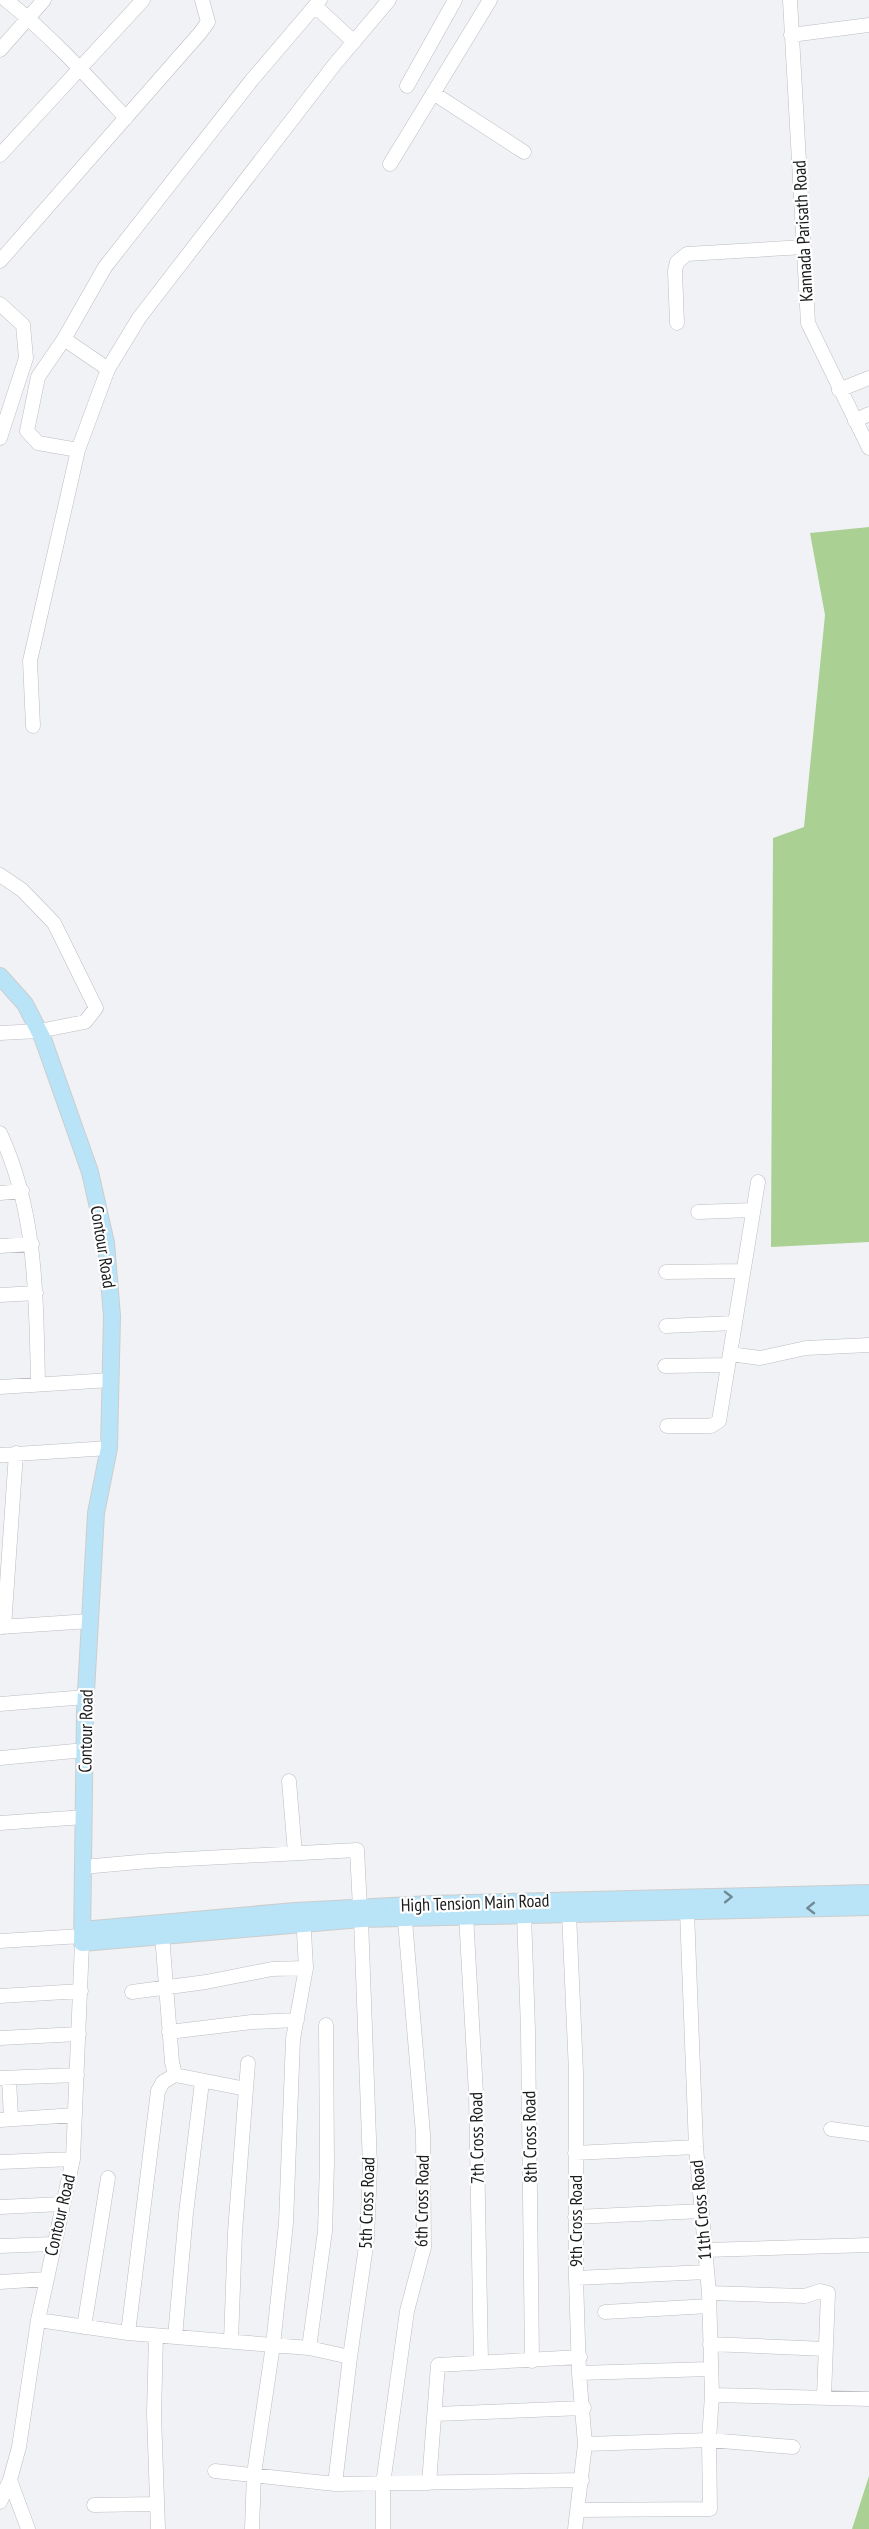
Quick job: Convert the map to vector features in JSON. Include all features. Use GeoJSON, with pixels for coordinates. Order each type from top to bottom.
{"type":"FeatureCollection","features":[{"type":"Feature","properties":{"kind":"main road","name":"Contour Road"},"geometry":{"type":"LineString","coordinates":[[0,976],[25,1004],[39,1031],[90,1172],[106,1243],[112,1316],[109,1448],[96,1514],[90,1621],[86,1697],[82,1936]]}},
{"type":"Feature","properties":{"kind":"main road","name":"High Tension Main Road"},"geometry":{"type":"LineString","coordinates":[[82,1936],[303,1917],[405,1911],[869,1893]]}},
{"type":"Feature","properties":{"kind":"main road"},"geometry":{"type":"LineString","coordinates":[[405,1911],[466,1915],[869,1907]]}},
{"type":"Feature","properties":{"kind":"main road"},"geometry":{"type":"LineString","coordinates":[[82,1936],[162,1935],[303,1917]]}},
{"type":"Feature","properties":{"kind":"street"},"geometry":{"type":"LineString","coordinates":[[6,0],[28,18],[80,69],[126,118]]}},
{"type":"Feature","properties":{"kind":"street"},"geometry":{"type":"LineString","coordinates":[[0,50],[44,0]]}},
{"type":"Feature","properties":{"kind":"street"},"geometry":{"type":"LineString","coordinates":[[0,155],[143,0]]}},
{"type":"Feature","properties":{"kind":"street"},"geometry":{"type":"LineString","coordinates":[[0,261],[201,33],[207,22],[202,0]]}},
{"type":"Feature","properties":{"kind":"street"},"geometry":{"type":"LineString","coordinates":[[33,726],[30,661],[78,450],[108,369],[139,318],[389,0]]}},
{"type":"Feature","properties":{"kind":"street"},"geometry":{"type":"LineString","coordinates":[[407,86],[455,0]]}},
{"type":"Feature","properties":{"kind":"street"},"geometry":{"type":"LineString","coordinates":[[390,164],[489,0]]}},
{"type":"Feature","properties":{"kind":"street","name":"Kannada Parisath Road"},"geometry":{"type":"LineString","coordinates":[[790,0],[808,322],[869,448]]}},
{"type":"Feature","properties":{"kind":"street"},"geometry":{"type":"LineString","coordinates":[[78,450],[38,443],[27,431],[38,377],[64,339],[105,267],[251,81],[318,3],[354,42]]}},
{"type":"Feature","properties":{"kind":"street"},"geometry":{"type":"LineString","coordinates":[[791,35],[869,25]]}},
{"type":"Feature","properties":{"kind":"street"},"geometry":{"type":"LineString","coordinates":[[433,93],[524,152]]}},
{"type":"Feature","properties":{"kind":"street"},"geometry":{"type":"LineString","coordinates":[[677,323],[675,271],[677,262],[687,254],[804,247]]}},
{"type":"Feature","properties":{"kind":"street"},"geometry":{"type":"LineString","coordinates":[[0,304],[23,325],[26,358],[0,438]]}},
{"type":"Feature","properties":{"kind":"street"},"geometry":{"type":"LineString","coordinates":[[64,339],[108,369]]}},
{"type":"Feature","properties":{"kind":"street"},"geometry":{"type":"LineString","coordinates":[[839,390],[869,378]]}},
{"type":"Feature","properties":{"kind":"street"},"geometry":{"type":"LineString","coordinates":[[855,421],[869,414]]}},
{"type":"Feature","properties":{"kind":"street"},"geometry":{"type":"LineString","coordinates":[[0,875],[22,890],[54,923],[96,1008],[85,1022],[39,1031],[0,1033]]}},
{"type":"Feature","properties":{"kind":"street"},"geometry":{"type":"LineString","coordinates":[[0,1133],[21,1191],[32,1244],[36,1293],[38,1384]]}},
{"type":"Feature","properties":{"kind":"street"},"geometry":{"type":"LineString","coordinates":[[667,1426],[716,1425],[719,1420],[758,1182]]}},
{"type":"Feature","properties":{"kind":"street"},"geometry":{"type":"LineString","coordinates":[[0,1193],[21,1191]]}},
{"type":"Feature","properties":{"kind":"street"},"geometry":{"type":"LineString","coordinates":[[698,1212],[753,1210]]}},
{"type":"Feature","properties":{"kind":"street"},"geometry":{"type":"LineString","coordinates":[[0,1246],[32,1244]]}},
{"type":"Feature","properties":{"kind":"street"},"geometry":{"type":"LineString","coordinates":[[666,1272],[743,1271]]}},
{"type":"Feature","properties":{"kind":"street"},"geometry":{"type":"LineString","coordinates":[[0,1295],[36,1293]]}},
{"type":"Feature","properties":{"kind":"street"},"geometry":{"type":"LineString","coordinates":[[666,1326],[735,1323]]}},
{"type":"Feature","properties":{"kind":"street"},"geometry":{"type":"LineString","coordinates":[[665,1366],[760,1358],[806,1348],[869,1345]]}},
{"type":"Feature","properties":{"kind":"street"},"geometry":{"type":"LineString","coordinates":[[0,1387],[111,1380]]}},
{"type":"Feature","properties":{"kind":"street"},"geometry":{"type":"LineString","coordinates":[[0,1455],[109,1448]]}},
{"type":"Feature","properties":{"kind":"street"},"geometry":{"type":"LineString","coordinates":[[16,1453],[5,1541],[2,1627],[90,1621]]}},
{"type":"Feature","properties":{"kind":"street"},"geometry":{"type":"LineString","coordinates":[[0,1704],[86,1697]]}},
{"type":"Feature","properties":{"kind":"street"},"geometry":{"type":"LineString","coordinates":[[0,1758],[85,1750]]}},
{"type":"Feature","properties":{"kind":"street"},"geometry":{"type":"LineString","coordinates":[[83,1867],[295,1853],[289,1781]]}},
{"type":"Feature","properties":{"kind":"street"},"geometry":{"type":"LineString","coordinates":[[0,1824],[84,1817]]}},
{"type":"Feature","properties":{"kind":"street","name":"5th Cross Road"},"geometry":{"type":"LineString","coordinates":[[295,1853],[357,1850],[370,2166],[367,2239],[335,2484]]}},
{"type":"Feature","properties":{"kind":"street","name":"6th Cross Road"},"geometry":{"type":"LineString","coordinates":[[383,2529],[383,2484],[407,2311],[424,2247],[423,2134],[405,1911]]}},
{"type":"Feature","properties":{"kind":"street","name":"11th Cross Road"},"geometry":{"type":"LineString","coordinates":[[578,2510],[710,2509],[709,2440],[712,2395],[709,2299],[696,2147],[687,1911]]}},
{"type":"Feature","properties":{"kind":"street","name":"9th Cross Road"},"geometry":{"type":"LineString","coordinates":[[569,1913],[576,2072],[576,2278],[579,2373],[584,2408],[585,2444],[575,2529]]}},
{"type":"Feature","properties":{"kind":"street","name":"8th Cross Road"},"geometry":{"type":"LineString","coordinates":[[524,1914],[528,2030],[532,2361]]}},
{"type":"Feature","properties":{"kind":"street","name":"7th Cross Road"},"geometry":{"type":"LineString","coordinates":[[466,1915],[476,2094],[481,2362]]}},
{"type":"Feature","properties":{"kind":"street"},"geometry":{"type":"LineString","coordinates":[[252,2529],[254,2475],[273,2345],[286,2223],[293,2039],[306,1968],[303,1917]]}},
{"type":"Feature","properties":{"kind":"street"},"geometry":{"type":"LineString","coordinates":[[162,1935],[169,2032],[175,2075]]}},
{"type":"Feature","properties":{"kind":"street"},"geometry":{"type":"LineString","coordinates":[[0,1941],[82,1936]]}},
{"type":"Feature","properties":{"kind":"street","name":"Contour Road"},"geometry":{"type":"LineString","coordinates":[[0,2502],[10,2480],[19,2446],[46,2279],[73,2159],[82,1936]]}},
{"type":"Feature","properties":{"kind":"street"},"geometry":{"type":"LineString","coordinates":[[132,1992],[272,1968],[306,1968]]}},
{"type":"Feature","properties":{"kind":"street"},"geometry":{"type":"LineString","coordinates":[[0,1996],[81,1991]]}},
{"type":"Feature","properties":{"kind":"street"},"geometry":{"type":"LineString","coordinates":[[169,2032],[252,2022],[297,2020]]}},
{"type":"Feature","properties":{"kind":"street"},"geometry":{"type":"LineString","coordinates":[[309,2348],[325,2231],[326,2025]]}},
{"type":"Feature","properties":{"kind":"street"},"geometry":{"type":"LineString","coordinates":[[0,2038],[79,2034]]}},
{"type":"Feature","properties":{"kind":"street"},"geometry":{"type":"LineString","coordinates":[[231,2341],[235,2232],[248,2063]]}},
{"type":"Feature","properties":{"kind":"street"},"geometry":{"type":"LineString","coordinates":[[75,2115],[5,2119],[5,2078],[77,2075]]}},
{"type":"Feature","properties":{"kind":"street"},"geometry":{"type":"LineString","coordinates":[[128,2333],[158,2091],[163,2082],[175,2075],[246,2089]]}},
{"type":"Feature","properties":{"kind":"street"},"geometry":{"type":"LineString","coordinates":[[175,2337],[186,2213],[202,2082]]}},
{"type":"Feature","properties":{"kind":"street"},"geometry":{"type":"LineString","coordinates":[[831,2129],[869,2134]]}},
{"type":"Feature","properties":{"kind":"street"},"geometry":{"type":"LineString","coordinates":[[575,2153],[696,2147]]}},
{"type":"Feature","properties":{"kind":"street"},"geometry":{"type":"LineString","coordinates":[[0,2162],[73,2159]]}},
{"type":"Feature","properties":{"kind":"street"},"geometry":{"type":"LineString","coordinates":[[84,2327],[108,2178]]}},
{"type":"Feature","properties":{"kind":"street"},"geometry":{"type":"LineString","coordinates":[[0,2207],[62,2204]]}},
{"type":"Feature","properties":{"kind":"street"},"geometry":{"type":"LineString","coordinates":[[575,2217],[702,2211]]}},
{"type":"Feature","properties":{"kind":"street"},"geometry":{"type":"LineString","coordinates":[[0,2246],[53,2244]]}},
{"type":"Feature","properties":{"kind":"street"},"geometry":{"type":"LineString","coordinates":[[706,2250],[869,2245]]}},
{"type":"Feature","properties":{"kind":"street"},"geometry":{"type":"LineString","coordinates":[[576,2278],[707,2272]]}},
{"type":"Feature","properties":{"kind":"street"},"geometry":{"type":"LineString","coordinates":[[0,2282],[46,2279]]}},
{"type":"Feature","properties":{"kind":"street"},"geometry":{"type":"LineString","coordinates":[[605,2312],[709,2299],[805,2296],[820,2291],[826,2292],[829,2295],[824,2396]]}},
{"type":"Feature","properties":{"kind":"street"},"geometry":{"type":"LineString","coordinates":[[39,2320],[156,2336],[309,2348],[350,2356]]}},
{"type":"Feature","properties":{"kind":"street"},"geometry":{"type":"LineString","coordinates":[[156,2336],[153,2414],[158,2529]]}},
{"type":"Feature","properties":{"kind":"street"},"geometry":{"type":"LineString","coordinates":[[710,2344],[826,2349]]}},
{"type":"Feature","properties":{"kind":"street"},"geometry":{"type":"LineString","coordinates":[[429,2483],[438,2365],[580,2357]]}},
{"type":"Feature","properties":{"kind":"street"},"geometry":{"type":"LineString","coordinates":[[579,2373],[710,2369]]}},
{"type":"Feature","properties":{"kind":"street"},"geometry":{"type":"LineString","coordinates":[[712,2395],[824,2396],[869,2399]]}},
{"type":"Feature","properties":{"kind":"street"},"geometry":{"type":"LineString","coordinates":[[436,2414],[584,2408]]}},
{"type":"Feature","properties":{"kind":"street"},"geometry":{"type":"LineString","coordinates":[[585,2444],[709,2440],[793,2447]]}},
{"type":"Feature","properties":{"kind":"street"},"geometry":{"type":"LineString","coordinates":[[214,2471],[335,2484],[582,2480]]}},
{"type":"Feature","properties":{"kind":"street"},"geometry":{"type":"LineString","coordinates":[[10,2480],[28,2529]]}},
{"type":"Feature","properties":{"kind":"street"},"geometry":{"type":"LineString","coordinates":[[94,2505],[157,2504]]}},
{"type":"Feature","properties":{"kind":"green space"},"geometry":{"type":"Polygon","coordinates":[[[869,527],[869,1242],[771,1247],[773,838],[804,827],[825,615],[810,533],[869,527]]]}},
{"type":"Feature","properties":{"kind":"green space"},"geometry":{"type":"Polygon","coordinates":[[[869,2476],[869,2529],[852,2529],[869,2476]]]}}]}
